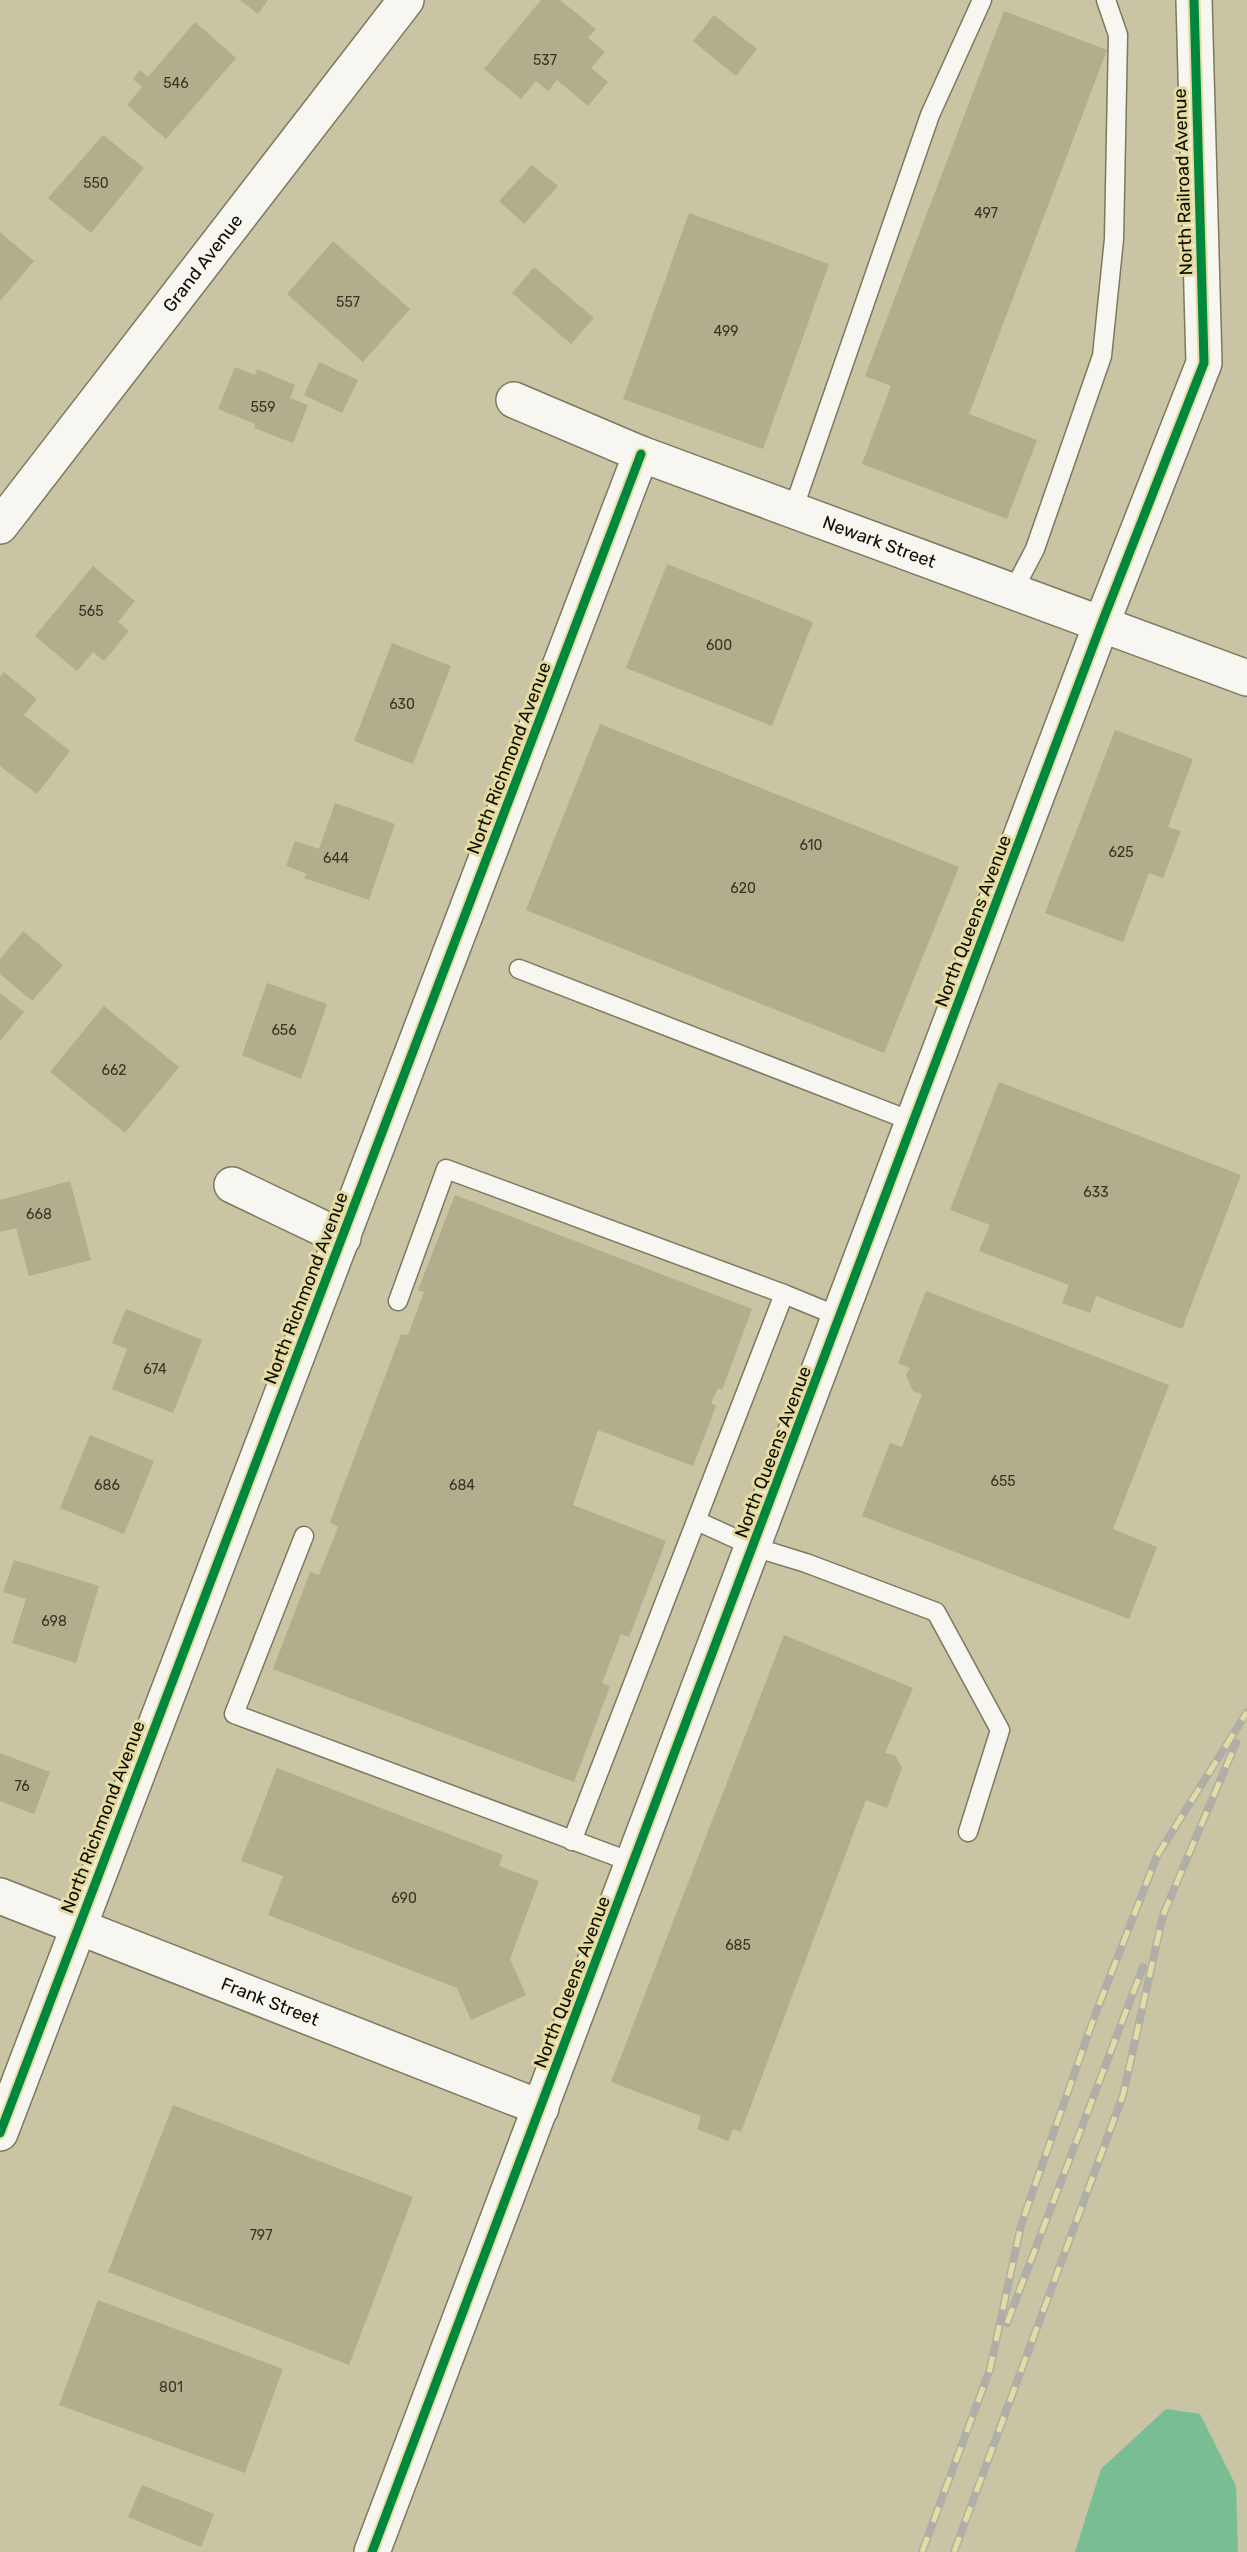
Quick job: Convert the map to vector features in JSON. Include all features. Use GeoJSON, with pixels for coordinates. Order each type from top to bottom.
{"type":"FeatureCollection","features":[{"type":"Feature","properties":{"kind":"street","name":"Grand Avenue"},"geometry":{"type":"LineString","coordinates":[[0,526],[406,0]]}},
{"type":"Feature","properties":{"kind":"street","name":"North Railroad Avenue"},"geometry":{"type":"LineString","coordinates":[[1194,0],[1204,363]]}},
{"type":"Feature","properties":{"kind":"street","name":"North Queens Avenue"},"geometry":{"type":"LineString","coordinates":[[372,2552],[1101,625],[1204,363]]}},
{"type":"Feature","properties":{"kind":"street","name":"Newark Street"},"geometry":{"type":"LineString","coordinates":[[514,400],[642,454],[1247,678]]}},
{"type":"Feature","properties":{"kind":"street","name":"North Richmond Avenue"},"geometry":{"type":"LineString","coordinates":[[0,2133],[642,454]]}},
{"type":"Feature","properties":{"kind":"street"},"geometry":{"type":"LineString","coordinates":[[232,1185],[343,1238]]}},
{"type":"Feature","properties":{"kind":"street","name":"Frank Street"},"geometry":{"type":"LineString","coordinates":[[0,1896],[541,2108]]}},
{"type":"Feature","properties":{"kind":"lane"},"geometry":{"type":"LineString","coordinates":[[793,510],[930,115],[982,0]]}},
{"type":"Feature","properties":{"kind":"lane"},"geometry":{"type":"LineString","coordinates":[[1012,593],[1035,549],[1102,356],[1114,239],[1118,35],[1106,0]]}},
{"type":"Feature","properties":{"kind":"lane"},"geometry":{"type":"LineString","coordinates":[[519,969],[914,1122]]}},
{"type":"Feature","properties":{"kind":"lane"},"geometry":{"type":"LineString","coordinates":[[398,1301],[446,1169],[840,1317]]}},
{"type":"Feature","properties":{"kind":"lane"},"geometry":{"type":"LineString","coordinates":[[572,1840],[784,1294]]}},
{"type":"Feature","properties":{"kind":"lane"},"geometry":{"type":"LineString","coordinates":[[697,1521],[754,1547],[806,1563],[936,1612],[1000,1730],[968,1832]]}},
{"type":"Feature","properties":{"kind":"lane"},"geometry":{"type":"LineString","coordinates":[[304,1536],[234,1714],[634,1863]]}},
{"type":"Feature","properties":{"kind":"shaded area"},"geometry":{"type":"Polygon","coordinates":[[[1166,2409],[1200,2414],[1236,2486],[1238,2552],[1075,2552],[1101,2469],[1166,2409]]]}},
{"type":"Feature","properties":{"kind":"building"},"geometry":{"type":"Polygon","coordinates":[[[240,0],[268,0],[258,14],[240,0]]]}},
{"type":"Feature","properties":{"kind":"building"},"geometry":{"type":"Polygon","coordinates":[[[541,0],[560,0],[596,29],[588,38],[605,52],[591,68],[608,82],[588,106],[557,80],[548,91],[536,81],[521,99],[484,69],[541,0]]]}},
{"type":"Feature","properties":{"kind":"building"},"geometry":{"type":"Polygon","coordinates":[[[1004,11],[1107,50],[969,414],[1037,440],[1007,519],[862,464],[891,386],[865,376],[1004,11]]]}},
{"type":"Feature","properties":{"kind":"building"},"geometry":{"type":"Polygon","coordinates":[[[714,15],[757,49],[736,76],[693,41],[714,15]]]}},
{"type":"Feature","properties":{"kind":"building"},"geometry":{"type":"Polygon","coordinates":[[[195,22],[236,58],[166,139],[127,105],[142,87],[133,79],[140,70],[148,77],[195,22]]]}},
{"type":"Feature","properties":{"kind":"building"},"geometry":{"type":"Polygon","coordinates":[[[103,135],[144,168],[91,233],[48,198],[103,135]]]}},
{"type":"Feature","properties":{"kind":"building"},"geometry":{"type":"Polygon","coordinates":[[[532,165],[558,186],[524,224],[499,201],[532,165]]]}},
{"type":"Feature","properties":{"kind":"building"},"geometry":{"type":"Polygon","coordinates":[[[689,213],[829,264],[763,449],[623,399],[689,213]]]}},
{"type":"Feature","properties":{"kind":"building"},"geometry":{"type":"Polygon","coordinates":[[[0,232],[34,261],[0,301],[0,232]]]}},
{"type":"Feature","properties":{"kind":"building"},"geometry":{"type":"Polygon","coordinates":[[[333,241],[410,309],[363,362],[287,294],[333,241]]]}},
{"type":"Feature","properties":{"kind":"building"},"geometry":{"type":"Polygon","coordinates":[[[534,267],[594,318],[571,344],[512,293],[534,267]]]}},
{"type":"Feature","properties":{"kind":"building"},"geometry":{"type":"Polygon","coordinates":[[[319,362],[358,380],[342,413],[304,395],[319,362]]]}},
{"type":"Feature","properties":{"kind":"building"},"geometry":{"type":"Polygon","coordinates":[[[235,367],[255,375],[257,369],[295,385],[290,398],[308,405],[293,443],[254,428],[255,424],[218,409],[235,367]]]}},
{"type":"Feature","properties":{"kind":"building"},"geometry":{"type":"Polygon","coordinates":[[[667,564],[813,622],[772,726],[626,668],[667,564]]]}},
{"type":"Feature","properties":{"kind":"building"},"geometry":{"type":"Polygon","coordinates":[[[93,566],[135,601],[118,622],[129,631],[104,661],[93,652],[77,671],[35,636],[93,566]]]}},
{"type":"Feature","properties":{"kind":"building"},"geometry":{"type":"Polygon","coordinates":[[[392,643],[451,666],[413,764],[354,741],[392,643]]]}},
{"type":"Feature","properties":{"kind":"building"},"geometry":{"type":"Polygon","coordinates":[[[4,672],[37,699],[24,715],[70,751],[37,794],[0,766],[0,677],[4,672]]]}},
{"type":"Feature","properties":{"kind":"building"},"geometry":{"type":"Polygon","coordinates":[[[600,724],[959,867],[884,1053],[526,910],[600,724]]]}},
{"type":"Feature","properties":{"kind":"building"},"geometry":{"type":"Polygon","coordinates":[[[1115,730],[1193,759],[1168,827],[1181,831],[1163,878],[1149,873],[1123,942],[1045,913],[1115,730]]]}},
{"type":"Feature","properties":{"kind":"building"},"geometry":{"type":"Polygon","coordinates":[[[335,803],[395,824],[369,900],[304,878],[307,874],[286,866],[295,841],[319,849],[335,803]]]}},
{"type":"Feature","properties":{"kind":"building"},"geometry":{"type":"Polygon","coordinates":[[[23,931],[63,965],[32,1001],[0,974],[0,959],[23,931]]]}},
{"type":"Feature","properties":{"kind":"building"},"geometry":{"type":"Polygon","coordinates":[[[267,983],[327,1004],[301,1079],[242,1055],[267,983]]]}},
{"type":"Feature","properties":{"kind":"building"},"geometry":{"type":"Polygon","coordinates":[[[0,993],[24,1012],[0,1041],[0,993]]]}},
{"type":"Feature","properties":{"kind":"building"},"geometry":{"type":"Polygon","coordinates":[[[104,1006],[179,1067],[125,1133],[50,1072],[104,1006]]]}},
{"type":"Feature","properties":{"kind":"building"},"geometry":{"type":"Polygon","coordinates":[[[999,1082],[1241,1175],[1182,1329],[1096,1296],[1090,1313],[1062,1303],[1069,1285],[979,1251],[990,1225],[950,1210],[999,1082]]]}},
{"type":"Feature","properties":{"kind":"building"},"geometry":{"type":"Polygon","coordinates":[[[70,1181],[91,1260],[29,1276],[16,1228],[0,1232],[0,1200],[70,1181]]]}},
{"type":"Feature","properties":{"kind":"building"},"geometry":{"type":"Polygon","coordinates":[[[455,1195],[752,1309],[722,1390],[718,1388],[711,1403],[716,1406],[693,1466],[598,1430],[573,1505],[666,1541],[629,1637],[621,1634],[602,1683],[610,1686],[574,1782],[273,1669],[310,1572],[319,1575],[338,1527],[330,1522],[401,1334],[408,1335],[424,1292],[418,1290],[455,1195]]]}},
{"type":"Feature","properties":{"kind":"building"},"geometry":{"type":"Polygon","coordinates":[[[926,1291],[1169,1385],[1113,1529],[1157,1547],[1129,1619],[862,1516],[890,1443],[902,1447],[922,1394],[913,1391],[906,1375],[910,1368],[898,1363],[926,1291]]]}},
{"type":"Feature","properties":{"kind":"building"},"geometry":{"type":"Polygon","coordinates":[[[126,1309],[202,1340],[173,1413],[112,1389],[127,1349],[112,1343],[126,1309]]]}},
{"type":"Feature","properties":{"kind":"building"},"geometry":{"type":"Polygon","coordinates":[[[90,1435],[154,1461],[124,1534],[60,1508],[90,1435]]]}},
{"type":"Feature","properties":{"kind":"building"},"geometry":{"type":"Polygon","coordinates":[[[14,1560],[99,1586],[76,1663],[12,1643],[26,1599],[3,1592],[14,1560]]]}},
{"type":"Feature","properties":{"kind":"building"},"geometry":{"type":"Polygon","coordinates":[[[784,1635],[913,1688],[885,1753],[895,1755],[902,1768],[887,1808],[866,1800],[741,2132],[733,2129],[728,2141],[697,2129],[701,2116],[611,2082],[784,1635]]]}},
{"type":"Feature","properties":{"kind":"building"},"geometry":{"type":"Polygon","coordinates":[[[0,1753],[50,1772],[34,1814],[0,1801],[0,1753]]]}},
{"type":"Feature","properties":{"kind":"building"},"geometry":{"type":"Polygon","coordinates":[[[277,1768],[503,1855],[499,1866],[539,1881],[510,1959],[526,1995],[471,2020],[457,1988],[268,1915],[283,1876],[241,1861],[277,1768]]]}},
{"type":"Feature","properties":{"kind":"building"},"geometry":{"type":"Polygon","coordinates":[[[173,2105],[413,2197],[349,2365],[108,2272],[173,2105]]]}},
{"type":"Feature","properties":{"kind":"building"},"geometry":{"type":"Polygon","coordinates":[[[98,2300],[283,2369],[245,2473],[59,2405],[98,2300]]]}},
{"type":"Feature","properties":{"kind":"building"},"geometry":{"type":"Polygon","coordinates":[[[142,2485],[214,2514],[201,2547],[128,2517],[142,2485]]]}},
{"type":"Feature","properties":{"kind":"railway"},"geometry":{"type":"LineString","coordinates":[[922,2552],[990,2369],[1021,2225],[1095,2015],[1157,1856],[1247,1712]]}},
{"type":"Feature","properties":{"kind":"railway"},"geometry":{"type":"LineString","coordinates":[[954,2552],[1123,2095],[1163,1915],[1236,1743]]}},
{"type":"Feature","properties":{"kind":"railway"},"geometry":{"type":"LineString","coordinates":[[1007,2323],[1143,1967]]}},
{"type":"Feature","properties":{"kind":"cycle path"},"geometry":{"type":"LineString","coordinates":[[372,2552],[1101,625],[1204,363],[1194,0]]}},
{"type":"Feature","properties":{"kind":"cycle path"},"geometry":{"type":"LineString","coordinates":[[0,2133],[641,454]]}}]}
